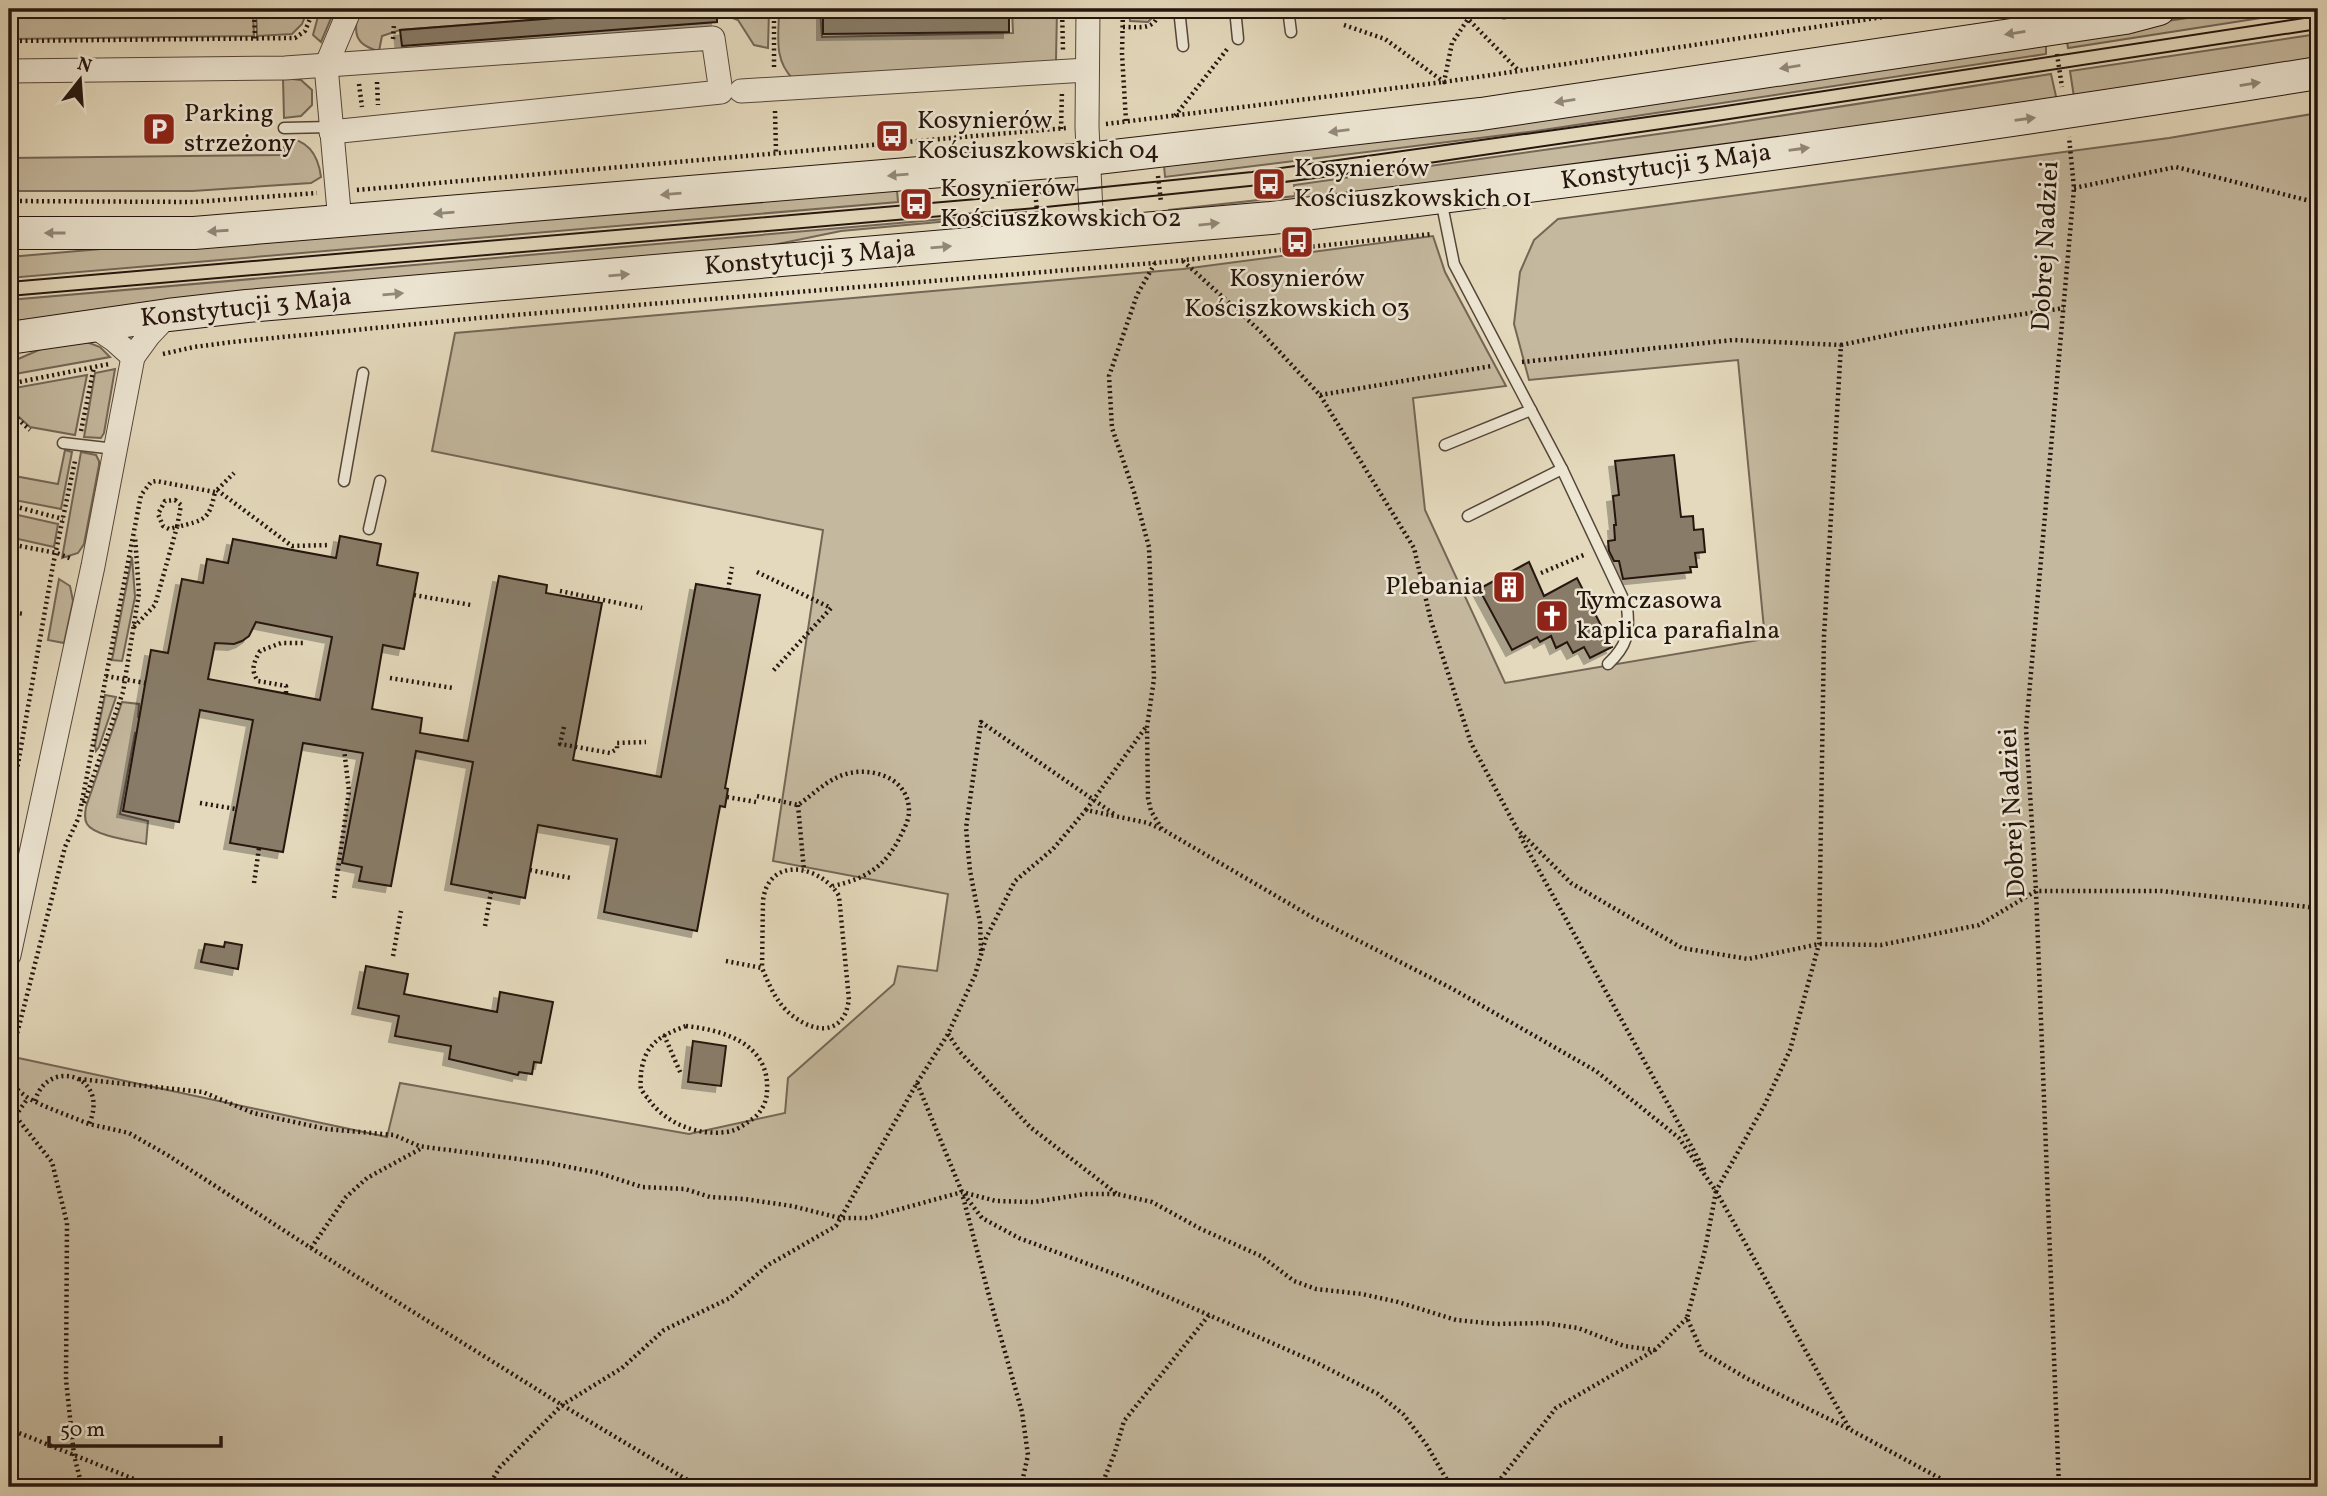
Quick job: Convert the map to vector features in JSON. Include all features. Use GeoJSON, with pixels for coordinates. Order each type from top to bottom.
{"type":"FeatureCollection","features":[{"type":"Feature","properties":{"kind":"street"},"geometry":{"type":"LineString","coordinates":[[338,207],[326,66],[350,9]]}},
{"type":"Feature","properties":{"kind":"street"},"geometry":{"type":"LineString","coordinates":[[1088,9],[1087,127],[1092,234]]}},
{"type":"Feature","properties":{"kind":"street"},"geometry":{"type":"LineString","coordinates":[[9,233],[194,233],[338,207],[1032,164],[1156,152],[1481,114],[2063,21],[2125,18],[2154,9]]}},
{"type":"Feature","properties":{"kind":"street"},"geometry":{"type":"LineString","coordinates":[[10,71],[285,68],[713,38],[721,92],[371,128],[331,129]]}},
{"type":"Feature","properties":{"kind":"street"},"geometry":{"type":"LineString","coordinates":[[741,91],[1087,70]]}},
{"type":"Feature","properties":{"kind":"street","name":"Konstytucji 3 Maja"},"geometry":{"type":"LineString","coordinates":[[9,338],[168,315],[1163,228],[2068,126],[2318,73]]}},
{"type":"Feature","properties":{"kind":"street"},"geometry":{"type":"LineString","coordinates":[[9,955],[93,566],[132,358],[168,315]]}},
{"type":"Feature","properties":{"kind":"street"},"geometry":{"type":"LineString","coordinates":[[92,325],[114,340],[132,358]]}},
{"type":"Feature","properties":{"kind":"lane"},"geometry":{"type":"LineString","coordinates":[[1179,9],[1182,46]]}},
{"type":"Feature","properties":{"kind":"lane"},"geometry":{"type":"LineString","coordinates":[[1235,9],[1236,39]]}},
{"type":"Feature","properties":{"kind":"lane"},"geometry":{"type":"LineString","coordinates":[[1288,9],[1291,32]]}},
{"type":"Feature","properties":{"kind":"lane"},"geometry":{"type":"LineString","coordinates":[[10,71],[11,101]]}},
{"type":"Feature","properties":{"kind":"lane"},"geometry":{"type":"LineString","coordinates":[[284,128],[331,129]]}},
{"type":"Feature","properties":{"kind":"lane"},"geometry":{"type":"LineString","coordinates":[[9,144],[11,129]]}},
{"type":"Feature","properties":{"kind":"lane"},"geometry":{"type":"LineString","coordinates":[[1441,197],[1454,264],[1562,469],[1627,607],[1627,638],[1620,652],[1608,664]]}},
{"type":"Feature","properties":{"kind":"lane"},"geometry":{"type":"LineString","coordinates":[[344,481],[363,373]]}},
{"type":"Feature","properties":{"kind":"lane"},"geometry":{"type":"LineString","coordinates":[[1444,445],[1531,410]]}},
{"type":"Feature","properties":{"kind":"lane"},"geometry":{"type":"LineString","coordinates":[[63,443],[115,449]]}},
{"type":"Feature","properties":{"kind":"lane"},"geometry":{"type":"LineString","coordinates":[[1468,516],[1562,469]]}},
{"type":"Feature","properties":{"kind":"lane"},"geometry":{"type":"LineString","coordinates":[[369,529],[380,481]]}},
{"type":"Feature","properties":{"kind":"lane"},"geometry":{"type":"LineString","coordinates":[[9,702],[12,686]]}},
{"type":"Feature","properties":{"kind":"path"},"geometry":{"type":"LineString","coordinates":[[254,9],[255,39]]}},
{"type":"Feature","properties":{"kind":"path"},"geometry":{"type":"LineString","coordinates":[[9,41],[295,38],[305,31],[314,9]]}},
{"type":"Feature","properties":{"kind":"path"},"geometry":{"type":"LineString","coordinates":[[1123,9],[1126,121]]}},
{"type":"Feature","properties":{"kind":"path"},"geometry":{"type":"LineString","coordinates":[[1123,26],[1151,26],[1158,18],[1158,9]]}},
{"type":"Feature","properties":{"kind":"path"},"geometry":{"type":"LineString","coordinates":[[9,201],[194,202],[338,207],[776,152],[1087,127],[1175,117],[1444,82],[1937,9]]}},
{"type":"Feature","properties":{"kind":"path"},"geometry":{"type":"LineString","coordinates":[[1444,82],[1452,43],[1468,19],[1518,69]]}},
{"type":"Feature","properties":{"kind":"path","name":"Dobrej Nadziei"},"geometry":{"type":"LineString","coordinates":[[2059,1487],[2036,891],[2026,729],[2074,188],[2063,21]]}},
{"type":"Feature","properties":{"kind":"path"},"geometry":{"type":"LineString","coordinates":[[1344,26],[1385,39],[1444,82]]}},
{"type":"Feature","properties":{"kind":"path"},"geometry":{"type":"LineString","coordinates":[[1175,117],[1236,39]]}},
{"type":"Feature","properties":{"kind":"path"},"geometry":{"type":"LineString","coordinates":[[367,63],[371,128]]}},
{"type":"Feature","properties":{"kind":"path"},"geometry":{"type":"LineString","coordinates":[[367,63],[371,128]]}},
{"type":"Feature","properties":{"kind":"path"},"geometry":{"type":"LineString","coordinates":[[1153,119],[1166,262]]}},
{"type":"Feature","properties":{"kind":"path"},"geometry":{"type":"LineString","coordinates":[[1030,132],[1042,272]]}},
{"type":"Feature","properties":{"kind":"path"},"geometry":{"type":"LineString","coordinates":[[2074,188],[2176,167],[2318,203]]}},
{"type":"Feature","properties":{"kind":"path"},"geometry":{"type":"LineString","coordinates":[[9,384],[132,358],[232,342],[478,318],[1166,262],[1446,232]]}},
{"type":"Feature","properties":{"kind":"path"},"geometry":{"type":"LineString","coordinates":[[1182,260],[1259,330],[1320,395],[1414,548],[1431,621],[1471,743],[1849,1429]]}},
{"type":"Feature","properties":{"kind":"path"},"geometry":{"type":"LineString","coordinates":[[1155,262],[1137,295],[1109,376],[1112,428],[1149,547],[1154,679],[1147,726],[1148,798],[1151,811],[1162,829]]}},
{"type":"Feature","properties":{"kind":"path"},"geometry":{"type":"LineString","coordinates":[[1320,395],[1507,364],[1732,340],[1841,345],[1903,332],[2064,308]]}},
{"type":"Feature","properties":{"kind":"path"},"geometry":{"type":"LineString","coordinates":[[1494,1487],[1556,1408],[1655,1350],[1687,1318],[1705,1250],[1716,1191],[1765,1104],[1790,1050],[1819,944],[1824,636],[1841,345]]}},
{"type":"Feature","properties":{"kind":"path"},"geometry":{"type":"LineString","coordinates":[[9,815],[63,519],[94,367]]}},
{"type":"Feature","properties":{"kind":"path"},"geometry":{"type":"LineString","coordinates":[[9,411],[30,430]]}},
{"type":"Feature","properties":{"kind":"path"},"geometry":{"type":"LineString","coordinates":[[134,628],[155,605],[177,527],[181,505],[174,500],[165,502],[158,514],[163,526],[169,529],[177,527],[202,521],[209,516],[216,491],[234,473]]}},
{"type":"Feature","properties":{"kind":"path"},"geometry":{"type":"LineString","coordinates":[[79,817],[141,495],[151,482],[216,491],[292,545],[330,545]]}},
{"type":"Feature","properties":{"kind":"path"},"geometry":{"type":"LineString","coordinates":[[9,507],[63,519]]}},
{"type":"Feature","properties":{"kind":"path"},"geometry":{"type":"LineString","coordinates":[[9,1065],[65,847],[79,817],[123,692],[139,593],[134,531]]}},
{"type":"Feature","properties":{"kind":"path"},"geometry":{"type":"LineString","coordinates":[[9,544],[57,553],[93,566]]}},
{"type":"Feature","properties":{"kind":"path"},"geometry":{"type":"LineString","coordinates":[[1541,573],[1600,548]]}},
{"type":"Feature","properties":{"kind":"path"},"geometry":{"type":"LineString","coordinates":[[728,590],[732,567]]}},
{"type":"Feature","properties":{"kind":"path"},"geometry":{"type":"LineString","coordinates":[[757,572],[831,608],[773,671]]}},
{"type":"Feature","properties":{"kind":"path"},"geometry":{"type":"LineString","coordinates":[[560,590],[642,608]]}},
{"type":"Feature","properties":{"kind":"path"},"geometry":{"type":"LineString","coordinates":[[414,595],[471,605]]}},
{"type":"Feature","properties":{"kind":"path"},"geometry":{"type":"LineString","coordinates":[[9,612],[25,614]]}},
{"type":"Feature","properties":{"kind":"path"},"geometry":{"type":"LineString","coordinates":[[286,693],[286,686],[258,681],[254,676],[253,665],[260,651],[281,643],[304,643]]}},
{"type":"Feature","properties":{"kind":"path"},"geometry":{"type":"LineString","coordinates":[[9,663],[16,664]]}},
{"type":"Feature","properties":{"kind":"path"},"geometry":{"type":"LineString","coordinates":[[106,676],[145,683]]}},
{"type":"Feature","properties":{"kind":"path"},"geometry":{"type":"LineString","coordinates":[[390,678],[453,688]]}},
{"type":"Feature","properties":{"kind":"path"},"geometry":{"type":"LineString","coordinates":[[981,955],[980,922],[970,871],[966,828],[981,722],[1118,816]]}},
{"type":"Feature","properties":{"kind":"path"},"geometry":{"type":"LineString","coordinates":[[488,1487],[500,1467],[562,1405],[622,1368],[664,1330],[730,1298],[768,1265],[836,1226],[948,1034],[975,975],[986,938],[1015,881],[1053,849],[1093,801],[1147,726]]}},
{"type":"Feature","properties":{"kind":"path"},"geometry":{"type":"LineString","coordinates":[[564,727],[560,744],[610,753],[617,749],[617,743],[646,742]]}},
{"type":"Feature","properties":{"kind":"path"},"geometry":{"type":"LineString","coordinates":[[334,898],[349,791],[344,749]]}},
{"type":"Feature","properties":{"kind":"path"},"geometry":{"type":"LineString","coordinates":[[727,797],[798,805],[838,777],[858,771],[874,771],[891,779],[904,793],[909,811],[895,848],[880,866],[856,881],[833,886]]}},
{"type":"Feature","properties":{"kind":"path"},"geometry":{"type":"LineString","coordinates":[[200,803],[236,809]]}},
{"type":"Feature","properties":{"kind":"path"},"geometry":{"type":"LineString","coordinates":[[798,805],[804,871]]}},
{"type":"Feature","properties":{"kind":"path"},"geometry":{"type":"LineString","coordinates":[[1086,810],[1148,823],[1162,829],[1312,918],[1451,988],[1596,1072],[1679,1138],[1716,1191]]}},
{"type":"Feature","properties":{"kind":"path"},"geometry":{"type":"LineString","coordinates":[[1517,829],[1571,883],[1682,948],[1748,959],[1819,944],[1881,945],[1979,925],[2036,891],[2162,891],[2318,908]]}},
{"type":"Feature","properties":{"kind":"path"},"geometry":{"type":"LineString","coordinates":[[254,883],[259,848]]}},
{"type":"Feature","properties":{"kind":"path"},"geometry":{"type":"LineString","coordinates":[[530,870],[571,878]]}},
{"type":"Feature","properties":{"kind":"path"},"geometry":{"type":"LineString","coordinates":[[782,871],[804,871],[833,886],[839,896],[849,1000],[844,1016],[833,1026],[815,1028],[797,1019],[780,1004],[762,968],[763,901],[767,883],[773,875],[782,871]]}},
{"type":"Feature","properties":{"kind":"path"},"geometry":{"type":"LineString","coordinates":[[485,926],[491,892]]}},
{"type":"Feature","properties":{"kind":"path"},"geometry":{"type":"LineString","coordinates":[[393,956],[401,911]]}},
{"type":"Feature","properties":{"kind":"path"},"geometry":{"type":"LineString","coordinates":[[726,961],[762,968]]}},
{"type":"Feature","properties":{"kind":"path"},"geometry":{"type":"LineString","coordinates":[[686,1026],[716,1030],[737,1040],[760,1057],[768,1079],[767,1099],[759,1114],[740,1128],[725,1132],[688,1129],[666,1118],[652,1105],[641,1089],[642,1067],[649,1048],[664,1035],[686,1026]]}},
{"type":"Feature","properties":{"kind":"path"},"geometry":{"type":"LineString","coordinates":[[948,1034],[960,1052],[1030,1127],[1117,1194]]}},
{"type":"Feature","properties":{"kind":"path"},"geometry":{"type":"LineString","coordinates":[[664,1035],[681,1074]]}},
{"type":"Feature","properties":{"kind":"path"},"geometry":{"type":"LineString","coordinates":[[35,1101],[40,1088],[51,1079],[68,1076],[203,1092],[253,1113],[326,1129],[394,1135],[424,1146],[549,1163],[599,1173],[642,1187],[685,1189],[710,1197],[792,1206],[840,1219],[868,1218],[962,1192],[996,1200],[1034,1202],[1085,1194],[1117,1194],[1152,1202],[1201,1229],[1261,1256],[1294,1281],[1316,1289],[1362,1294],[1456,1320],[1578,1328],[1625,1346],[1655,1350]]}},
{"type":"Feature","properties":{"kind":"path"},"geometry":{"type":"LineString","coordinates":[[79,1079],[92,1092],[94,1100],[93,1116],[89,1124]]}},
{"type":"Feature","properties":{"kind":"path"},"geometry":{"type":"LineString","coordinates":[[9,1083],[28,1098],[89,1124],[129,1133],[145,1142],[562,1405],[699,1487]]}},
{"type":"Feature","properties":{"kind":"path"},"geometry":{"type":"LineString","coordinates":[[917,1083],[962,1192],[1022,1412],[1028,1455],[1021,1487]]}},
{"type":"Feature","properties":{"kind":"path"},"geometry":{"type":"LineString","coordinates":[[9,1125],[28,1098]]}},
{"type":"Feature","properties":{"kind":"path"},"geometry":{"type":"LineString","coordinates":[[9,1108],[52,1162],[68,1223],[66,1380],[74,1455],[82,1487]]}},
{"type":"Feature","properties":{"kind":"path"},"geometry":{"type":"LineString","coordinates":[[311,1248],[346,1197],[367,1178],[424,1146]]}},
{"type":"Feature","properties":{"kind":"path"},"geometry":{"type":"LineString","coordinates":[[962,1192],[982,1218],[1000,1229],[1125,1278],[1315,1362],[1378,1394],[1403,1414],[1426,1444],[1451,1487]]}},
{"type":"Feature","properties":{"kind":"path"},"geometry":{"type":"LineString","coordinates":[[1101,1487],[1124,1421],[1209,1315]]}},
{"type":"Feature","properties":{"kind":"path"},"geometry":{"type":"LineString","coordinates":[[1687,1318],[1702,1352],[1748,1380],[1849,1429],[1956,1487]]}},
{"type":"Feature","properties":{"kind":"path"},"geometry":{"type":"LineString","coordinates":[[9,1429],[154,1487]]}},
{"type":"Feature","properties":{"kind":"shaded area"},"geometry":{"type":"Polygon","coordinates":[[[9,9],[253,9],[254,36],[9,39],[9,9]]]}},
{"type":"Feature","properties":{"kind":"shaded area"},"geometry":{"type":"Polygon","coordinates":[[[256,9],[308,9],[302,24],[292,34],[257,36],[256,9]]]}},
{"type":"Feature","properties":{"kind":"shaded area"},"geometry":{"type":"Polygon","coordinates":[[[320,9],[335,9],[321,42],[313,35],[320,9]]]}},
{"type":"Feature","properties":{"kind":"shaded area"},"geometry":{"type":"Polygon","coordinates":[[[359,9],[673,9],[400,30],[382,36],[379,51],[364,45],[357,36],[359,9]]]}},
{"type":"Feature","properties":{"kind":"shaded area"},"geometry":{"type":"Polygon","coordinates":[[[727,9],[769,10],[768,48],[754,45],[738,20],[727,16],[727,9]]]}},
{"type":"Feature","properties":{"kind":"shaded area"},"geometry":{"type":"Polygon","coordinates":[[[779,9],[820,9],[822,37],[1013,33],[1012,9],[1057,9],[1056,60],[1053,64],[793,79],[780,55],[779,9]]]}},
{"type":"Feature","properties":{"kind":"shaded area"},"geometry":{"type":"Polygon","coordinates":[[[1129,9],[1155,9],[1155,15],[1148,22],[1130,21],[1129,9]]]}},
{"type":"Feature","properties":{"kind":"shaded area"},"geometry":{"type":"Polygon","coordinates":[[[2248,9],[2318,9],[2068,48],[2066,36],[2248,9]]]}},
{"type":"Feature","properties":{"kind":"shaded area"},"geometry":{"type":"Polygon","coordinates":[[[2318,34],[2318,60],[2074,97],[2070,71],[2318,34]]]}},
{"type":"Feature","properties":{"kind":"shaded area"},"geometry":{"type":"Polygon","coordinates":[[[2046,40],[2046,54],[1536,131],[1165,177],[1164,165],[2046,40]]]}},
{"type":"Feature","properties":{"kind":"shaded area"},"geometry":{"type":"Polygon","coordinates":[[[2051,74],[2057,101],[1351,195],[1169,213],[1169,210],[1295,196],[1294,185],[1701,128],[2051,74]]]}},
{"type":"Feature","properties":{"kind":"shaded area"},"geometry":{"type":"Polygon","coordinates":[[[283,78],[301,80],[312,90],[312,105],[301,116],[284,118],[283,78]]]}},
{"type":"Feature","properties":{"kind":"shaded area"},"geometry":{"type":"Polygon","coordinates":[[[2318,113],[2318,1487],[9,1487],[9,1056],[387,1137],[400,1083],[689,1134],[785,1113],[788,1078],[894,984],[898,966],[937,971],[948,894],[773,861],[823,530],[432,451],[455,333],[1183,269],[1433,236],[1445,272],[1506,386],[1413,398],[1425,510],[1505,683],[1765,639],[1738,360],[1529,380],[1514,324],[1520,272],[1534,240],[1558,219],[2169,138],[2318,113]]]}},
{"type":"Feature","properties":{"kind":"shaded area"},"geometry":{"type":"Polygon","coordinates":[[[284,138],[299,141],[310,149],[317,161],[321,177],[311,183],[193,191],[9,191],[9,158],[284,155],[284,138]]]}},
{"type":"Feature","properties":{"kind":"shaded area"},"geometry":{"type":"Polygon","coordinates":[[[897,190],[898,202],[9,278],[9,257],[101,249],[236,245],[897,190]]]}},
{"type":"Feature","properties":{"kind":"shaded area"},"geometry":{"type":"Polygon","coordinates":[[[1026,212],[841,231],[758,248],[9,324],[9,300],[1026,212]]]}},
{"type":"Feature","properties":{"kind":"shaded area"},"geometry":{"type":"Polygon","coordinates":[[[84,341],[100,347],[110,357],[9,375],[9,363],[41,349],[84,341]]]}},
{"type":"Feature","properties":{"kind":"shaded area"},"geometry":{"type":"Polygon","coordinates":[[[115,369],[104,433],[101,438],[84,437],[95,373],[115,369]]]}},
{"type":"Feature","properties":{"kind":"shaded area"},"geometry":{"type":"Polygon","coordinates":[[[87,375],[75,435],[30,427],[9,408],[9,389],[87,375]]]}},
{"type":"Feature","properties":{"kind":"shaded area"},"geometry":{"type":"Polygon","coordinates":[[[65,450],[72,452],[61,509],[9,499],[9,475],[58,484],[65,450]]]}},
{"type":"Feature","properties":{"kind":"shaded area"},"geometry":{"type":"Polygon","coordinates":[[[81,452],[96,455],[99,465],[84,544],[78,553],[62,558],[81,452]]]}},
{"type":"Feature","properties":{"kind":"shaded area"},"geometry":{"type":"Polygon","coordinates":[[[9,513],[58,524],[54,547],[9,537],[9,513]]]}},
{"type":"Feature","properties":{"kind":"shaded area"},"geometry":{"type":"Polygon","coordinates":[[[132,557],[135,597],[122,661],[112,660],[132,557]]]}},
{"type":"Feature","properties":{"kind":"shaded area"},"geometry":{"type":"Polygon","coordinates":[[[59,579],[70,586],[73,601],[64,643],[48,640],[59,579]]]}},
{"type":"Feature","properties":{"kind":"shaded area"},"geometry":{"type":"Polygon","coordinates":[[[105,695],[116,697],[96,751],[95,745],[105,695]]]}},
{"type":"Feature","properties":{"kind":"shaded area"},"geometry":{"type":"Polygon","coordinates":[[[122,702],[139,704],[138,717],[153,721],[151,736],[135,733],[120,814],[148,821],[146,844],[97,832],[85,820],[86,807],[122,702]]]}},
{"type":"Feature","properties":{"kind":"building"},"geometry":{"type":"Polygon","coordinates":[[[673,9],[717,9],[717,22],[402,46],[400,30],[673,9]]]}},
{"type":"Feature","properties":{"kind":"building"},"geometry":{"type":"Polygon","coordinates":[[[823,9],[1009,9],[1009,32],[823,34],[823,9]]]}},
{"type":"Feature","properties":{"kind":"building"},"geometry":{"type":"Polygon","coordinates":[[[1674,455],[1681,517],[1693,516],[1694,530],[1703,529],[1705,552],[1695,553],[1697,567],[1690,567],[1691,572],[1623,579],[1619,561],[1614,561],[1608,541],[1615,540],[1613,496],[1619,495],[1615,461],[1674,455]]]}},
{"type":"Feature","properties":{"kind":"building"},"geometry":{"type":"Polygon","coordinates":[[[340,536],[381,544],[377,565],[418,573],[404,649],[383,645],[372,709],[422,718],[420,733],[468,741],[499,576],[547,585],[546,593],[602,603],[573,760],[661,777],[696,584],[760,595],[725,788],[728,789],[725,807],[720,806],[697,931],[604,912],[617,839],[538,825],[525,898],[451,884],[473,762],[416,751],[391,886],[359,881],[362,867],[342,863],[363,753],[303,743],[283,852],[230,843],[253,720],[200,710],[179,822],[123,811],[151,650],[168,653],[182,579],[203,583],[207,559],[228,563],[233,539],[336,558],[340,536]],[[256,622],[249,636],[242,641],[234,644],[215,643],[208,679],[320,700],[332,637],[256,622]]]}},
{"type":"Feature","properties":{"kind":"building","name":"Tymczasowa kaplica parafialna"},"geometry":{"type":"Polygon","coordinates":[[[1529,562],[1544,596],[1577,578],[1612,647],[1590,658],[1584,647],[1573,653],[1567,642],[1556,648],[1551,636],[1540,642],[1537,637],[1512,650],[1479,589],[1529,562]]]}},
{"type":"Feature","properties":{"kind":"building"},"geometry":{"type":"Polygon","coordinates":[[[225,942],[242,945],[238,969],[201,962],[205,944],[224,947],[225,942]]]}},
{"type":"Feature","properties":{"kind":"building"},"geometry":{"type":"Polygon","coordinates":[[[366,966],[408,974],[404,994],[497,1012],[500,992],[553,1002],[541,1063],[534,1062],[532,1074],[519,1072],[518,1075],[449,1059],[451,1046],[395,1036],[399,1016],[358,1008],[366,966]]]}},
{"type":"Feature","properties":{"kind":"building"},"geometry":{"type":"Polygon","coordinates":[[[693,1041],[726,1046],[721,1086],[688,1082],[693,1041]]]}},
{"type":"Feature","properties":{"kind":"tram line"},"geometry":{"type":"LineString","coordinates":[[9,282],[1035,194],[1252,172],[1719,107],[2318,16]]}},
{"type":"Feature","properties":{"kind":"tram line"},"geometry":{"type":"LineString","coordinates":[[9,296],[1036,208],[1269,184],[1723,120],[2318,29]]}},
{"type":"Feature","properties":{"kind":"place","name":"Parking strzeżony"},"geometry":{"type":"Point","coordinates":[159,129]}},
{"type":"Feature","properties":{"kind":"place","name":"Kosynierów Kościuszkowskich 04"},"geometry":{"type":"Point","coordinates":[892,136]}},
{"type":"Feature","properties":{"kind":"place","name":"Kosynierów Kościuszkowskich 01"},"geometry":{"type":"Point","coordinates":[1269,184]}},
{"type":"Feature","properties":{"kind":"place","name":"Kosynierów Kościuszkowskich 02"},"geometry":{"type":"Point","coordinates":[916,204]}},
{"type":"Feature","properties":{"kind":"place","name":"Kosynierów Kościszkowskich 03"},"geometry":{"type":"Point","coordinates":[1297,242]}},
{"type":"Feature","properties":{"kind":"place","name":"Plebania"},"geometry":{"type":"Point","coordinates":[1509,587]}},
{"type":"Feature","properties":{"kind":"place","name":"Tymczasowa kaplica parafialna"},"geometry":{"type":"Point","coordinates":[1552,616]}}]}
